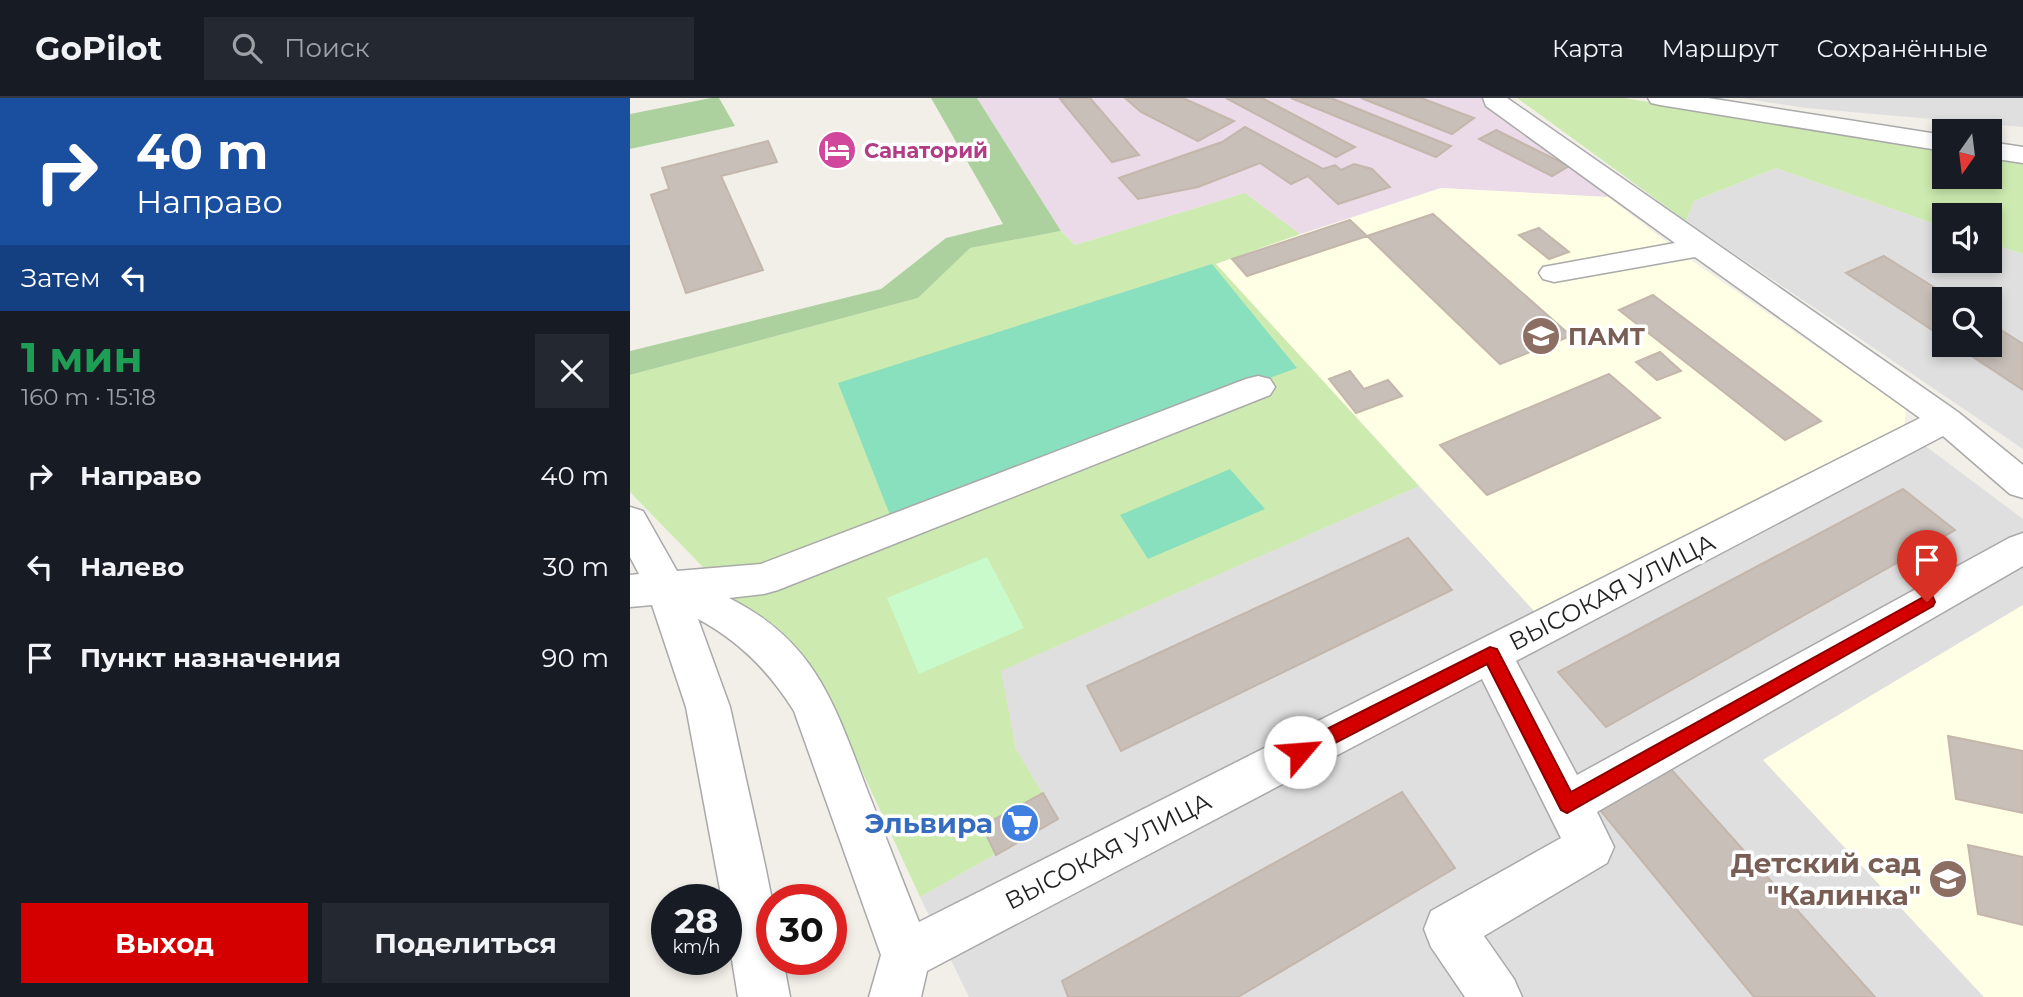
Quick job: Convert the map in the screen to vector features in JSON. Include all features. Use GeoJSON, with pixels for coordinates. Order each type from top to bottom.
{"type":"FeatureCollection","features":[{"type":"Feature","properties":{"kind":"street"},"geometry":{"type":"LineString","coordinates":[[1495,98],[1495,101],[1946,420],[2023,485]]}},
{"type":"Feature","properties":{"kind":"street"},"geometry":{"type":"LineString","coordinates":[[1660,98],[1932,141]]}},
{"type":"Feature","properties":{"kind":"street"},"geometry":{"type":"LineString","coordinates":[[2002,152],[2023,155]]}},
{"type":"Feature","properties":{"kind":"street"},"geometry":{"type":"LineString","coordinates":[[1554,273],[1700,247]]}},
{"type":"Feature","properties":{"kind":"street"},"geometry":{"type":"LineString","coordinates":[[648,589],[764,579],[1258,387]]}},
{"type":"Feature","properties":{"kind":"street","name":"ВЫСОКАЯ УЛИЦА"},"geometry":{"type":"LineString","coordinates":[[901,976],[1490,654],[1946,420]]}},
{"type":"Feature","properties":{"kind":"street"},"geometry":{"type":"LineString","coordinates":[[630,522],[648,589],[708,707],[741,865],[764,997]]}},
{"type":"Feature","properties":{"kind":"street"},"geometry":{"type":"LineString","coordinates":[[1567,804],[2023,548]]}},
{"type":"Feature","properties":{"kind":"street"},"geometry":{"type":"LineString","coordinates":[[648,589],[714,607],[756,636],[789,667],[813,704],[901,976]]}},
{"type":"Feature","properties":{"kind":"street"},"geometry":{"type":"LineString","coordinates":[[1490,654],[1590,847],[1449,929],[1496,997]]}},
{"type":"Feature","properties":{"kind":"shaded area"},"geometry":{"type":"Polygon","coordinates":[[[977,98],[1490,98],[1595,176],[1608,197],[1441,188],[1300,234],[1245,193],[1075,245],[1061,231],[977,98]]]}},
{"type":"Feature","properties":{"kind":"shaded area"},"geometry":{"type":"Polygon","coordinates":[[[1740,98],[2023,98],[2023,127],[2002,125],[2002,119],[1932,119],[1806,108],[1740,98]]]}},
{"type":"Feature","properties":{"kind":"shaded area"},"geometry":{"type":"Polygon","coordinates":[[[1776,168],[1932,223],[1932,273],[2002,273],[2002,247],[2023,254],[2023,449],[1686,221],[1694,201],[1776,168]]]}},
{"type":"Feature","properties":{"kind":"shaded area","name":"ПАМТ"},"geometry":{"type":"Polygon","coordinates":[[[1441,188],[1608,197],[1688,258],[1906,409],[1904,430],[1535,612],[1215,263],[1441,188]]]}},
{"type":"Feature","properties":{"kind":"shaded area"},"geometry":{"type":"Polygon","coordinates":[[[1904,430],[2023,519],[2023,605],[1764,760],[1984,997],[969,997],[920,897],[1058,819],[1016,749],[1000,671],[1419,486],[1536,612],[1904,430]]]}},
{"type":"Feature","properties":{"kind":"shaded area","name":"Детский сад \"Калинка\""},"geometry":{"type":"Polygon","coordinates":[[[2023,605],[2023,997],[1984,997],[1763,760],[2023,605]]]}},
{"type":"Feature","properties":{"kind":"green space"},"geometry":{"type":"Polygon","coordinates":[[[719,98],[735,126],[630,149],[630,114],[719,98]]]}},
{"type":"Feature","properties":{"kind":"green space"},"geometry":{"type":"Polygon","coordinates":[[[931,98],[977,98],[1061,231],[970,248],[918,298],[630,375],[630,351],[881,289],[946,238],[1003,224],[931,98]]]}},
{"type":"Feature","properties":{"kind":"green space"},"geometry":{"type":"Polygon","coordinates":[[[1517,98],[1624,98],[1932,148],[1932,189],[2002,189],[2002,159],[2023,163],[2023,254],[2002,247],[2002,203],[1932,203],[1932,223],[1776,168],[1694,201],[1686,221],[1517,98]]]}},
{"type":"Feature","properties":{"kind":"green space"},"geometry":{"type":"Polygon","coordinates":[[[1245,193],[1300,234],[1216,264],[1419,486],[1001,671],[1016,749],[1058,819],[920,897],[827,695],[630,492],[630,375],[918,298],[969,248],[1061,231],[1075,245],[1245,193]]]}},
{"type":"Feature","properties":{"kind":"green space"},"geometry":{"type":"Polygon","coordinates":[[[1212,264],[1297,368],[890,515],[838,383],[1212,264]]]}},
{"type":"Feature","properties":{"kind":"green space"},"geometry":{"type":"Polygon","coordinates":[[[1230,469],[1265,509],[1148,559],[1120,515],[1230,469]]]}},
{"type":"Feature","properties":{"kind":"green space"},"geometry":{"type":"Polygon","coordinates":[[[987,557],[1024,628],[919,674],[887,598],[987,557]]]}},
{"type":"Feature","properties":{"kind":"building"},"geometry":{"type":"Polygon","coordinates":[[[1090,98],[1139,155],[1112,162],[1060,99],[1090,98]]]}},
{"type":"Feature","properties":{"kind":"building"},"geometry":{"type":"Polygon","coordinates":[[[1125,98],[1183,98],[1234,121],[1198,141],[1141,112],[1125,98]]]}},
{"type":"Feature","properties":{"kind":"building"},"geometry":{"type":"Polygon","coordinates":[[[1226,98],[1262,98],[1355,147],[1336,157],[1226,98]]]}},
{"type":"Feature","properties":{"kind":"building"},"geometry":{"type":"Polygon","coordinates":[[[1291,98],[1331,98],[1451,146],[1436,157],[1291,98]]]}},
{"type":"Feature","properties":{"kind":"building"},"geometry":{"type":"Polygon","coordinates":[[[1361,98],[1421,98],[1474,118],[1452,134],[1361,98]]]}},
{"type":"Feature","properties":{"kind":"building"},"geometry":{"type":"Polygon","coordinates":[[[1245,127],[1323,169],[1335,165],[1341,170],[1354,164],[1372,169],[1390,187],[1338,204],[1308,176],[1291,184],[1260,163],[1198,187],[1138,199],[1119,178],[1222,142],[1245,127]]]}},
{"type":"Feature","properties":{"kind":"building"},"geometry":{"type":"Polygon","coordinates":[[[1496,130],[1569,166],[1552,176],[1479,139],[1496,130]]]}},
{"type":"Feature","properties":{"kind":"building"},"geometry":{"type":"Polygon","coordinates":[[[768,141],[777,162],[721,176],[763,270],[686,293],[651,195],[669,189],[662,168],[768,141]]]}},
{"type":"Feature","properties":{"kind":"building"},"geometry":{"type":"Polygon","coordinates":[[[1433,214],[1571,336],[1500,364],[1367,236],[1433,214]]]}},
{"type":"Feature","properties":{"kind":"building"},"geometry":{"type":"Polygon","coordinates":[[[1350,220],[1367,236],[1247,276],[1232,259],[1350,220]]]}},
{"type":"Feature","properties":{"kind":"building"},"geometry":{"type":"Polygon","coordinates":[[[1539,228],[1569,252],[1549,259],[1519,235],[1539,228]]]}},
{"type":"Feature","properties":{"kind":"building"},"geometry":{"type":"Polygon","coordinates":[[[1884,256],[1934,287],[1932,330],[1846,273],[1884,256]]]}},
{"type":"Feature","properties":{"kind":"building"},"geometry":{"type":"Polygon","coordinates":[[[1653,295],[1821,421],[1785,440],[1619,310],[1653,295]]]}},
{"type":"Feature","properties":{"kind":"building"},"geometry":{"type":"Polygon","coordinates":[[[2002,331],[2023,344],[2023,390],[1973,357],[2002,357],[2002,331]]]}},
{"type":"Feature","properties":{"kind":"building"},"geometry":{"type":"Polygon","coordinates":[[[1660,352],[1681,371],[1657,380],[1636,362],[1660,352]]]}},
{"type":"Feature","properties":{"kind":"building"},"geometry":{"type":"Polygon","coordinates":[[[1350,371],[1364,389],[1388,380],[1402,396],[1356,413],[1329,379],[1350,371]]]}},
{"type":"Feature","properties":{"kind":"building"},"geometry":{"type":"Polygon","coordinates":[[[1609,374],[1660,418],[1487,495],[1440,445],[1609,374]]]}},
{"type":"Feature","properties":{"kind":"building"},"geometry":{"type":"Polygon","coordinates":[[[1903,489],[1955,530],[1606,727],[1558,672],[1903,489]]]}},
{"type":"Feature","properties":{"kind":"building"},"geometry":{"type":"Polygon","coordinates":[[[1408,538],[1452,590],[1121,751],[1087,686],[1408,538]]]}},
{"type":"Feature","properties":{"kind":"building"},"geometry":{"type":"Polygon","coordinates":[[[1948,736],[2023,751],[2023,813],[1956,799],[1948,736]]]}},
{"type":"Feature","properties":{"kind":"building"},"geometry":{"type":"Polygon","coordinates":[[[1670,768],[1875,997],[1754,997],[1600,810],[1670,768]]]}},
{"type":"Feature","properties":{"kind":"building"},"geometry":{"type":"Polygon","coordinates":[[[1402,792],[1455,868],[1238,997],[1068,997],[1062,981],[1402,792]]]}},
{"type":"Feature","properties":{"kind":"building","name":"Эльвира"},"geometry":{"type":"Polygon","coordinates":[[[1043,793],[1058,819],[996,855],[982,826],[1043,793]]]}},
{"type":"Feature","properties":{"kind":"building"},"geometry":{"type":"Polygon","coordinates":[[[1968,845],[2023,857],[2023,925],[1978,914],[1968,845]]]}},
{"type":"Feature","properties":{"kind":"place","name":"Санаторий"},"geometry":{"type":"Point","coordinates":[837,150]}},
{"type":"Feature","properties":{"kind":"place","name":"ПАМТ"},"geometry":{"type":"Point","coordinates":[1541,336]}},
{"type":"Feature","properties":{"kind":"place","name":"Эльвира"},"geometry":{"type":"Point","coordinates":[1020,823]}},
{"type":"Feature","properties":{"kind":"place","name":"Детский сад \"Калинка\""},"geometry":{"type":"Point","coordinates":[1948,879]}},
{"type":"Feature","properties":{"kind":"route"},"geometry":{"type":"LineString","coordinates":[[1300,752],[1490,654],[1567,804],[1927,602]]}}]}
